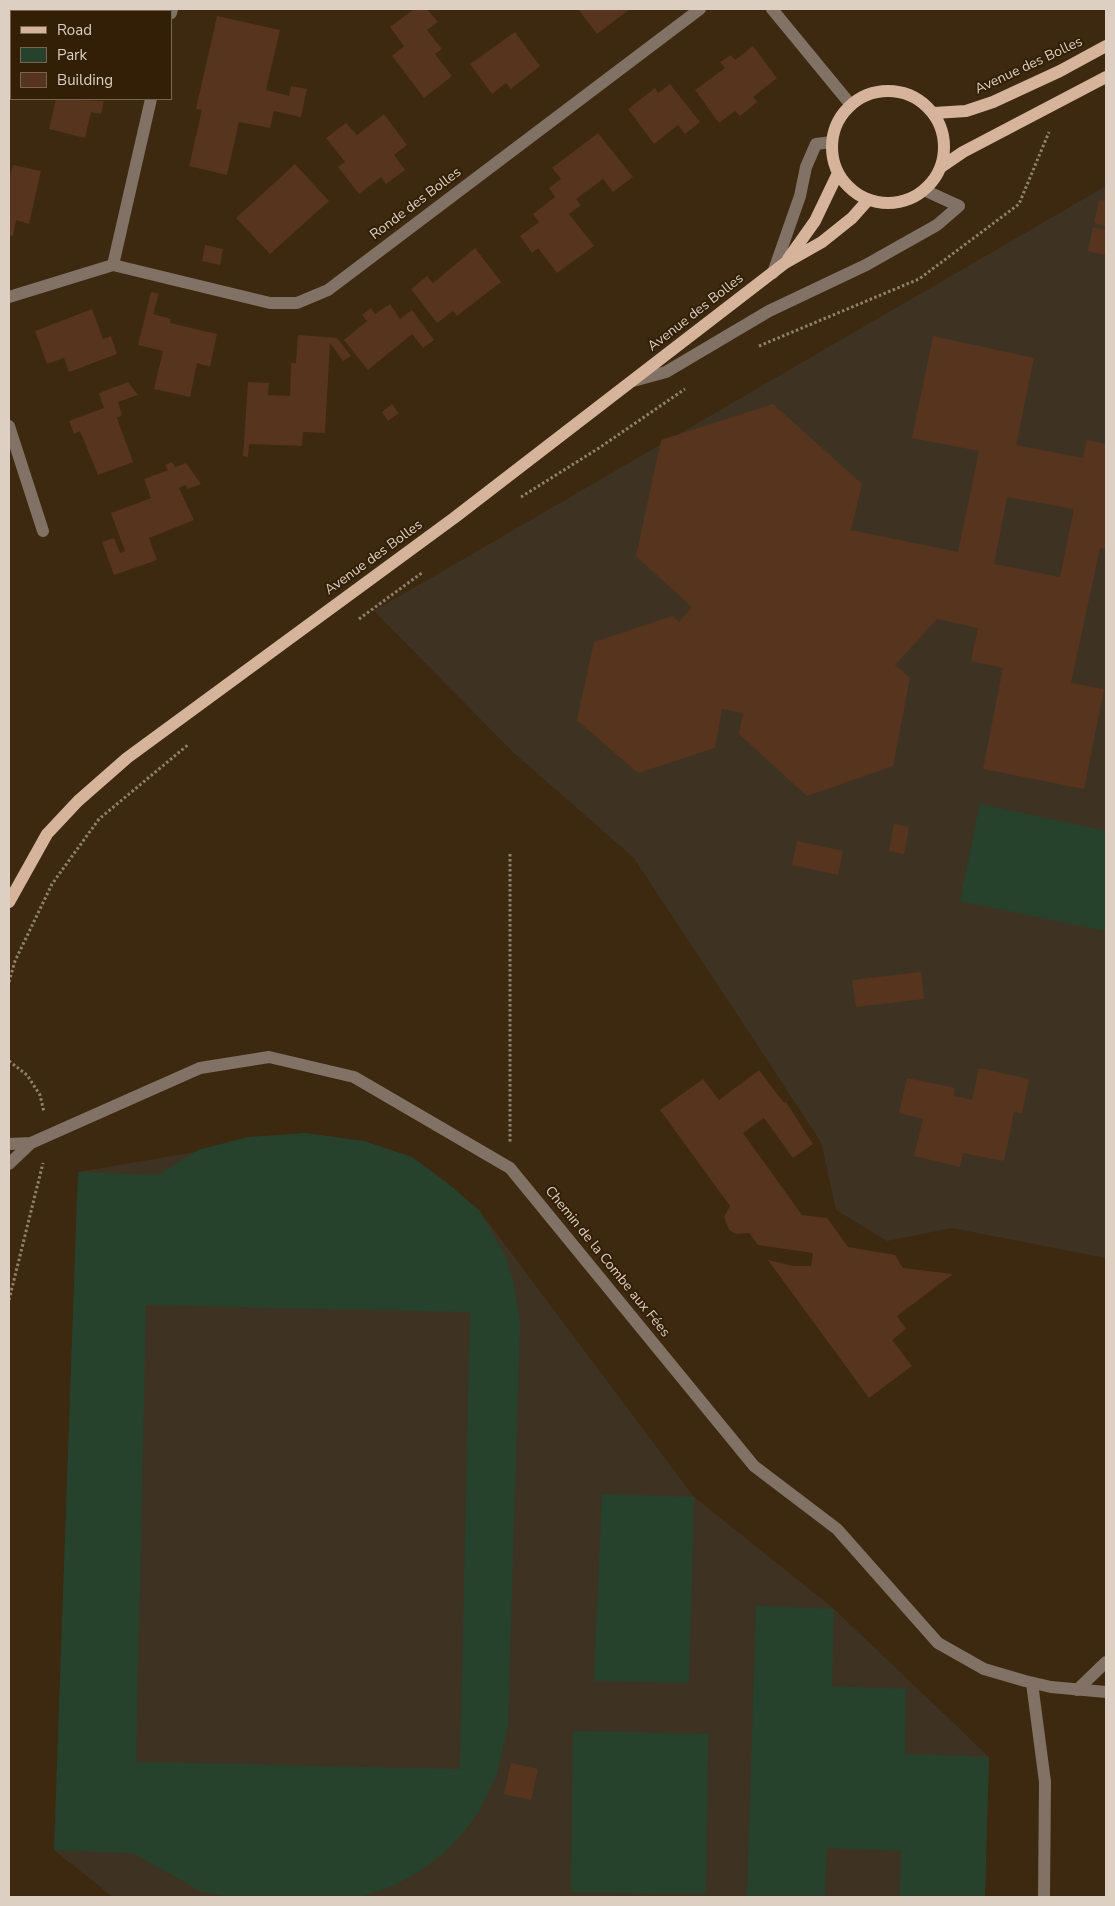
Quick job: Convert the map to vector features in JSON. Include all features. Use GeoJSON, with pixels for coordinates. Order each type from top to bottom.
{"type":"FeatureCollection","features":[{"type":"Feature","properties":{"kind":"main road","name":"Avenue des Bolles"},"geometry":{"type":"LineString","coordinates":[[934,113],[966,111],[993,102],[1060,71],[1106,46]]}},
{"type":"Feature","properties":{"kind":"main road"},"geometry":{"type":"LineString","coordinates":[[941,167],[963,152],[1106,77]]}},
{"type":"Feature","properties":{"kind":"main road"},"geometry":{"type":"LineString","coordinates":[[888,90],[911,95],[934,113],[944,136],[944,154],[941,167],[933,182],[924,190],[904,201],[884,203],[868,200],[850,188],[838,173],[832,156],[832,142],[838,121],[851,104],[871,93],[888,90]]}},
{"type":"Feature","properties":{"kind":"main road","name":"Avenue des Bolles"},"geometry":{"type":"LineString","coordinates":[[786,263],[815,221],[838,173]]}},
{"type":"Feature","properties":{"kind":"main road","name":"Avenue des Bolles"},"geometry":{"type":"LineString","coordinates":[[9,900],[48,834],[78,801],[127,758],[454,518],[786,263],[822,242],[852,218],[868,200]]}},
{"type":"Feature","properties":{"kind":"street","name":"Ronde des Bolles"},"geometry":{"type":"LineString","coordinates":[[113,265],[270,303],[297,303],[328,290],[700,9]]}},
{"type":"Feature","properties":{"kind":"street"},"geometry":{"type":"LineString","coordinates":[[772,9],[851,104]]}},
{"type":"Feature","properties":{"kind":"street"},"geometry":{"type":"LineString","coordinates":[[9,296],[113,265],[151,100]]}},
{"type":"Feature","properties":{"kind":"street"},"geometry":{"type":"LineString","coordinates":[[773,274],[800,196],[806,167],[816,144],[832,142]]}},
{"type":"Feature","properties":{"kind":"street"},"geometry":{"type":"LineString","coordinates":[[633,381],[666,372],[769,311],[866,265],[937,225],[959,206],[924,190]]}},
{"type":"Feature","properties":{"kind":"street"},"geometry":{"type":"LineString","coordinates":[[9,426],[43,531]]}},
{"type":"Feature","properties":{"kind":"street","name":"Chemin de la Combe aux Fées"},"geometry":{"type":"LineString","coordinates":[[31,1143],[200,1068],[269,1056],[354,1077],[510,1168],[754,1466],[837,1529],[938,1643],[984,1669],[1032,1683],[1077,1690],[1106,1692]]}},
{"type":"Feature","properties":{"kind":"street"},"geometry":{"type":"LineString","coordinates":[[9,1144],[31,1143]]}},
{"type":"Feature","properties":{"kind":"street"},"geometry":{"type":"LineString","coordinates":[[9,1164],[31,1143]]}},
{"type":"Feature","properties":{"kind":"street"},"geometry":{"type":"LineString","coordinates":[[1077,1690],[1106,1662]]}},
{"type":"Feature","properties":{"kind":"street"},"geometry":{"type":"LineString","coordinates":[[1032,1683],[1045,1782],[1044,1897]]}},
{"type":"Feature","properties":{"kind":"path"},"geometry":{"type":"LineString","coordinates":[[752,348],[919,279],[1019,204],[1050,128]]}},
{"type":"Feature","properties":{"kind":"path"},"geometry":{"type":"LineString","coordinates":[[523,496],[599,448],[686,389]]}},
{"type":"Feature","properties":{"kind":"path"},"geometry":{"type":"LineString","coordinates":[[9,982],[15,961],[52,884],[99,819],[196,738]]}},
{"type":"Feature","properties":{"kind":"path"},"geometry":{"type":"LineString","coordinates":[[510,854],[510,1168]]}},
{"type":"Feature","properties":{"kind":"path"},"geometry":{"type":"LineString","coordinates":[[9,1061],[27,1075],[40,1095],[46,1118]]}},
{"type":"Feature","properties":{"kind":"path"},"geometry":{"type":"LineString","coordinates":[[9,1300],[44,1157]]}},
{"type":"Feature","properties":{"kind":"shaded area"},"geometry":{"type":"Polygon","coordinates":[[[1106,186],[1106,1258],[952,1228],[887,1241],[836,1210],[821,1142],[634,858],[514,753],[374,611],[1106,186]]]}},
{"type":"Feature","properties":{"kind":"shaded area"},"geometry":{"type":"Polygon","coordinates":[[[306,1133],[479,1210],[694,1497],[834,1609],[989,1757],[985,1897],[113,1897],[54,1850],[78,1172],[306,1133]]]}},
{"type":"Feature","properties":{"kind":"green space"},"geometry":{"type":"Polygon","coordinates":[[[980,804],[1106,831],[1106,931],[960,901],[980,804]]]}},
{"type":"Feature","properties":{"kind":"green space"},"geometry":{"type":"Polygon","coordinates":[[[306,1133],[364,1141],[412,1157],[479,1210],[506,1257],[514,1285],[520,1322],[508,1725],[497,1774],[479,1811],[463,1833],[444,1853],[418,1872],[393,1886],[360,1897],[228,1897],[200,1891],[133,1853],[54,1850],[78,1172],[158,1175],[198,1150],[248,1137],[306,1133]],[[146,1305],[136,1762],[460,1769],[470,1312],[146,1305]]]}},
{"type":"Feature","properties":{"kind":"green space"},"geometry":{"type":"Polygon","coordinates":[[[602,1494],[694,1497],[689,1683],[594,1681],[602,1494]]]}},
{"type":"Feature","properties":{"kind":"green space"},"geometry":{"type":"Polygon","coordinates":[[[756,1606],[834,1609],[832,1686],[906,1689],[905,1754],[989,1757],[985,1897],[900,1897],[901,1851],[827,1848],[825,1897],[747,1897],[756,1606]]]}},
{"type":"Feature","properties":{"kind":"green space"},"geometry":{"type":"Polygon","coordinates":[[[573,1731],[708,1734],[706,1894],[571,1892],[573,1731]]]}},
{"type":"Feature","properties":{"kind":"building"},"geometry":{"type":"Polygon","coordinates":[[[68,9],[107,9],[107,10],[68,9]]]}},
{"type":"Feature","properties":{"kind":"building"},"geometry":{"type":"Polygon","coordinates":[[[414,9],[427,9],[438,22],[427,30],[442,49],[435,54],[452,76],[424,98],[392,56],[404,46],[390,27],[414,9]]]}},
{"type":"Feature","properties":{"kind":"building"},"geometry":{"type":"Polygon","coordinates":[[[578,9],[630,9],[597,34],[578,9]]]}},
{"type":"Feature","properties":{"kind":"building"},"geometry":{"type":"Polygon","coordinates":[[[217,16],[280,30],[266,90],[289,96],[291,86],[307,89],[301,117],[274,111],[270,128],[239,122],[227,175],[189,166],[202,110],[196,109],[217,16]]]}},
{"type":"Feature","properties":{"kind":"building"},"geometry":{"type":"Polygon","coordinates":[[[515,32],[540,66],[511,89],[506,83],[492,94],[470,64],[515,32]]]}},
{"type":"Feature","properties":{"kind":"building"},"geometry":{"type":"Polygon","coordinates":[[[753,46],[777,78],[753,97],[757,102],[740,116],[735,111],[719,123],[695,90],[725,68],[720,62],[731,55],[735,60],[753,46]]]}},
{"type":"Feature","properties":{"kind":"building"},"geometry":{"type":"Polygon","coordinates":[[[670,84],[700,122],[685,134],[678,125],[654,144],[628,109],[655,88],[658,93],[670,84]]]}},
{"type":"Feature","properties":{"kind":"building"},"geometry":{"type":"Polygon","coordinates":[[[56,100],[104,101],[101,114],[91,112],[85,138],[49,129],[56,100]]]}},
{"type":"Feature","properties":{"kind":"building"},"geometry":{"type":"Polygon","coordinates":[[[384,114],[407,145],[394,155],[405,170],[386,184],[381,177],[359,194],[338,167],[345,162],[326,138],[346,123],[357,135],[384,114]]]}},
{"type":"Feature","properties":{"kind":"building"},"geometry":{"type":"Polygon","coordinates":[[[598,133],[633,177],[613,192],[603,179],[576,199],[581,205],[569,214],[594,246],[557,273],[538,248],[532,253],[520,236],[539,222],[533,214],[555,197],[549,188],[561,179],[552,168],[598,133]]]}},
{"type":"Feature","properties":{"kind":"building"},"geometry":{"type":"Polygon","coordinates":[[[295,164],[329,201],[270,254],[236,218],[295,164]]]}},
{"type":"Feature","properties":{"kind":"building"},"geometry":{"type":"Polygon","coordinates":[[[13,165],[41,171],[29,224],[16,220],[13,236],[9,235],[9,178],[13,165]]]}},
{"type":"Feature","properties":{"kind":"building"},"geometry":{"type":"Polygon","coordinates":[[[1099,200],[1106,201],[1106,226],[1094,223],[1099,200]]]}},
{"type":"Feature","properties":{"kind":"building"},"geometry":{"type":"Polygon","coordinates":[[[1093,227],[1106,230],[1106,255],[1088,251],[1093,227]]]}},
{"type":"Feature","properties":{"kind":"building"},"geometry":{"type":"Polygon","coordinates":[[[205,245],[223,249],[220,265],[202,261],[205,245]]]}},
{"type":"Feature","properties":{"kind":"building"},"geometry":{"type":"Polygon","coordinates":[[[475,248],[501,282],[457,316],[453,311],[437,323],[411,289],[427,276],[433,283],[475,248]]]}},
{"type":"Feature","properties":{"kind":"building"},"geometry":{"type":"Polygon","coordinates":[[[151,292],[159,294],[153,314],[171,319],[170,323],[217,334],[210,367],[197,363],[190,397],[154,389],[163,351],[138,345],[151,292]]]}},
{"type":"Feature","properties":{"kind":"building"},"geometry":{"type":"Polygon","coordinates":[[[390,304],[400,319],[412,310],[434,340],[423,348],[412,334],[368,370],[344,340],[367,321],[362,315],[371,308],[375,314],[390,304]]]}},
{"type":"Feature","properties":{"kind":"building"},"geometry":{"type":"Polygon","coordinates":[[[92,309],[103,339],[111,336],[117,354],[69,372],[64,358],[47,364],[35,331],[92,309]]]}},
{"type":"Feature","properties":{"kind":"building"},"geometry":{"type":"Polygon","coordinates":[[[298,335],[337,338],[351,356],[343,361],[330,343],[325,433],[303,432],[302,446],[249,444],[248,457],[243,456],[248,382],[269,383],[268,395],[290,396],[291,363],[296,363],[298,335]]]}},
{"type":"Feature","properties":{"kind":"building"},"geometry":{"type":"Polygon","coordinates":[[[933,336],[1034,358],[1016,445],[1083,458],[1087,440],[1106,444],[1106,549],[1100,548],[1071,683],[1104,689],[1084,789],[983,769],[1003,668],[971,661],[978,628],[937,619],[895,665],[910,678],[893,766],[807,796],[739,734],[743,713],[722,709],[715,748],[638,773],[577,720],[594,642],[672,616],[679,622],[692,607],[636,556],[661,440],[773,404],[862,484],[851,530],[958,552],[979,451],[912,438],[933,336]],[[1007,497],[994,564],[1060,577],[1074,509],[1007,497]]]}},
{"type":"Feature","properties":{"kind":"building"},"geometry":{"type":"Polygon","coordinates":[[[128,382],[138,395],[118,402],[122,415],[117,418],[133,462],[98,475],[80,431],[74,434],[69,421],[104,408],[99,393],[128,382]]]}},
{"type":"Feature","properties":{"kind":"building"},"geometry":{"type":"Polygon","coordinates":[[[392,404],[399,413],[388,421],[382,412],[392,404]]]}},
{"type":"Feature","properties":{"kind":"building"},"geometry":{"type":"Polygon","coordinates":[[[172,462],[175,467],[186,463],[201,484],[187,489],[186,485],[179,488],[194,520],[149,538],[157,560],[114,575],[102,542],[114,538],[120,553],[125,551],[111,513],[151,498],[144,479],[168,470],[165,465],[172,462]]]}},
{"type":"Feature","properties":{"kind":"building"},"geometry":{"type":"Polygon","coordinates":[[[894,824],[909,827],[904,854],[889,851],[894,824]]]}},
{"type":"Feature","properties":{"kind":"building"},"geometry":{"type":"Polygon","coordinates":[[[797,841],[843,851],[838,875],[792,865],[797,841]]]}},
{"type":"Feature","properties":{"kind":"building"},"geometry":{"type":"Polygon","coordinates":[[[921,972],[924,999],[856,1007],[852,980],[921,972]]]}},
{"type":"Feature","properties":{"kind":"building"},"geometry":{"type":"Polygon","coordinates":[[[979,1068],[1029,1079],[1022,1114],[1014,1112],[1004,1161],[963,1153],[960,1167],[914,1156],[923,1119],[899,1113],[907,1078],[955,1088],[954,1096],[972,1100],[979,1068]]]}},
{"type":"Feature","properties":{"kind":"building"},"geometry":{"type":"Polygon","coordinates":[[[759,1070],[784,1103],[786,1102],[813,1144],[793,1158],[764,1118],[743,1133],[802,1215],[827,1218],[848,1247],[895,1255],[903,1268],[953,1274],[897,1316],[906,1329],[892,1340],[912,1366],[869,1398],[768,1260],[793,1266],[811,1266],[813,1253],[758,1245],[749,1233],[736,1234],[729,1230],[724,1217],[730,1206],[660,1110],[703,1079],[719,1100],[759,1070]]]}},
{"type":"Feature","properties":{"kind":"building"},"geometry":{"type":"Polygon","coordinates":[[[511,1763],[538,1769],[531,1800],[504,1794],[511,1763]]]}}]}
